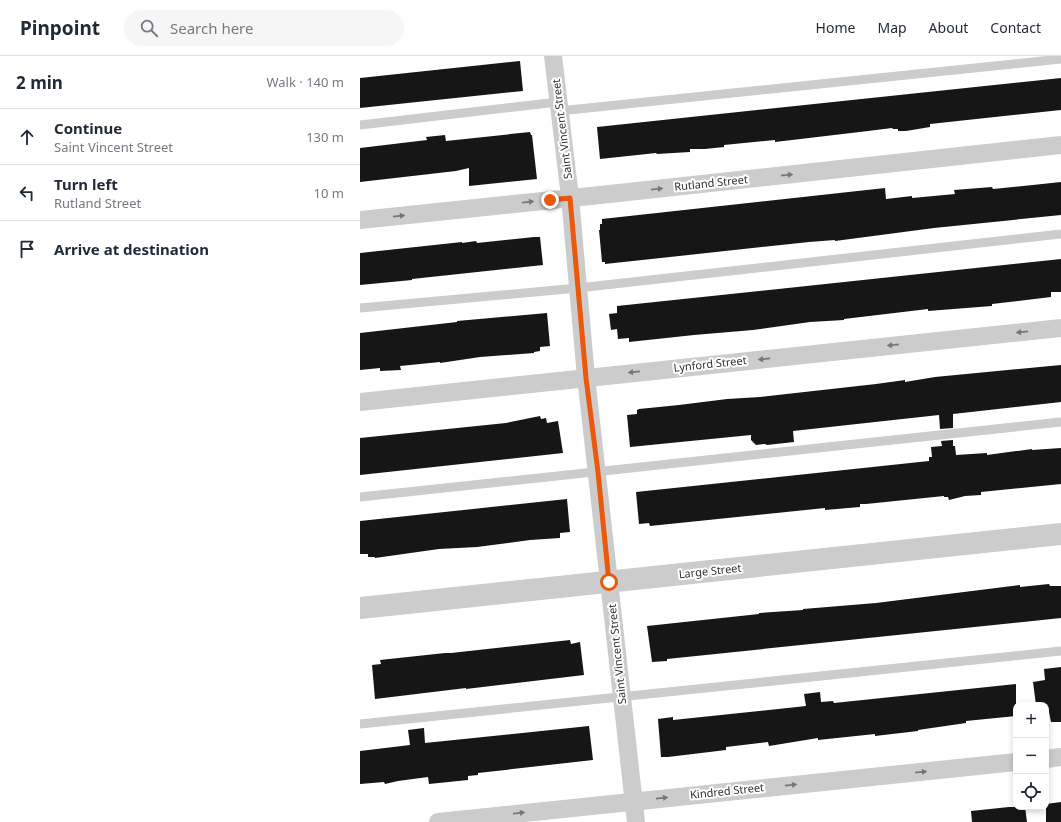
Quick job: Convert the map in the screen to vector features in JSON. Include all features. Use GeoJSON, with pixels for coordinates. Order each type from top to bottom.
{"type":"FeatureCollection","features":[{"type":"Feature","properties":{"kind":"street","name":"Saint Vincent Street"},"geometry":{"type":"LineString","coordinates":[[553,56],[570,198],[586,378],[598,472],[636,822]]}},
{"type":"Feature","properties":{"kind":"street","name":"Rutland Street"},"geometry":{"type":"LineString","coordinates":[[360,220],[1061,145]]}},
{"type":"Feature","properties":{"kind":"street","name":"Lynford Street"},"geometry":{"type":"LineString","coordinates":[[360,402],[1061,328]]}},
{"type":"Feature","properties":{"kind":"street","name":"Large Street"},"geometry":{"type":"LineString","coordinates":[[360,608],[1061,534]]}},
{"type":"Feature","properties":{"kind":"street"},"geometry":{"type":"LineString","coordinates":[[1049,759],[1061,757]]}},
{"type":"Feature","properties":{"kind":"street","name":"Kindred Street"},"geometry":{"type":"LineString","coordinates":[[438,822],[1013,762]]}},
{"type":"Feature","properties":{"kind":"lane"},"geometry":{"type":"LineString","coordinates":[[360,125],[1061,59]]}},
{"type":"Feature","properties":{"kind":"lane"},"geometry":{"type":"LineString","coordinates":[[360,308],[578,288],[1061,234]]}},
{"type":"Feature","properties":{"kind":"lane"},"geometry":{"type":"LineString","coordinates":[[360,497],[1061,422]]}},
{"type":"Feature","properties":{"kind":"lane"},"geometry":{"type":"LineString","coordinates":[[360,724],[1061,651]]}},
{"type":"Feature","properties":{"kind":"building"},"geometry":{"type":"Polygon","coordinates":[[[520,61],[523,91],[360,108],[360,78],[520,61]]]}},
{"type":"Feature","properties":{"kind":"building"},"geometry":{"type":"Polygon","coordinates":[[[1061,78],[1061,110],[930,124],[930,127],[906,131],[898,131],[898,129],[892,128],[775,142],[775,140],[724,145],[724,147],[690,149],[690,152],[656,153],[600,159],[597,127],[1061,78]]]}},
{"type":"Feature","properties":{"kind":"building"},"geometry":{"type":"Polygon","coordinates":[[[530,132],[532,135],[537,179],[469,186],[469,168],[456,171],[360,182],[360,148],[427,140],[426,137],[445,135],[446,141],[530,132]]]}},
{"type":"Feature","properties":{"kind":"building"},"geometry":{"type":"Polygon","coordinates":[[[1061,182],[1061,215],[934,228],[835,241],[809,242],[605,264],[605,262],[602,262],[599,230],[600,224],[602,224],[602,219],[885,188],[886,199],[955,194],[954,190],[992,187],[993,189],[1061,182]]]}},
{"type":"Feature","properties":{"kind":"building"},"geometry":{"type":"Polygon","coordinates":[[[540,237],[543,265],[360,285],[360,253],[462,242],[476,241],[477,243],[540,237]]]}},
{"type":"Feature","properties":{"kind":"building"},"geometry":{"type":"Polygon","coordinates":[[[1061,259],[1061,292],[1051,292],[1051,297],[992,304],[992,306],[928,311],[928,309],[844,320],[810,322],[753,330],[629,342],[629,338],[618,339],[617,329],[611,330],[609,314],[617,313],[617,306],[1061,259]]]}},
{"type":"Feature","properties":{"kind":"building"},"geometry":{"type":"Polygon","coordinates":[[[547,313],[550,346],[540,347],[540,351],[534,353],[480,357],[440,363],[400,366],[401,370],[380,371],[380,368],[360,370],[360,333],[457,321],[547,313]]]}},
{"type":"Feature","properties":{"kind":"building"},"geometry":{"type":"Polygon","coordinates":[[[1061,365],[1061,402],[953,414],[953,428],[940,429],[939,415],[793,431],[794,442],[767,445],[756,445],[751,440],[751,435],[630,447],[627,415],[637,414],[637,410],[639,409],[905,380],[905,382],[935,377],[1061,365]]]}},
{"type":"Feature","properties":{"kind":"building"},"geometry":{"type":"Polygon","coordinates":[[[540,416],[541,419],[546,418],[547,423],[558,421],[563,453],[360,475],[360,438],[506,423],[540,416]]]}},
{"type":"Feature","properties":{"kind":"building"},"geometry":{"type":"Polygon","coordinates":[[[953,440],[956,455],[987,453],[987,455],[1032,449],[1061,448],[1061,484],[981,492],[981,495],[965,496],[949,500],[948,497],[944,496],[860,504],[860,507],[825,510],[825,508],[650,526],[649,523],[639,524],[636,492],[929,461],[929,457],[932,457],[931,447],[942,446],[941,441],[953,440]]]}},
{"type":"Feature","properties":{"kind":"building"},"geometry":{"type":"Polygon","coordinates":[[[567,499],[570,532],[560,533],[560,538],[530,540],[477,547],[439,549],[375,558],[368,557],[368,554],[360,554],[360,521],[567,499]]]}},
{"type":"Feature","properties":{"kind":"building"},"geometry":{"type":"Polygon","coordinates":[[[1049,584],[1050,586],[1061,586],[1061,618],[667,659],[667,661],[652,662],[647,626],[759,613],[876,603],[1020,585],[1020,587],[1049,584]]]}},
{"type":"Feature","properties":{"kind":"building"},"geometry":{"type":"Polygon","coordinates":[[[570,640],[571,644],[580,642],[584,675],[375,699],[372,665],[381,664],[380,660],[570,640]]]}},
{"type":"Feature","properties":{"kind":"building"},"geometry":{"type":"Polygon","coordinates":[[[1061,667],[1061,722],[1051,722],[1049,702],[1036,702],[1033,682],[1045,680],[1044,669],[1061,667]]]}},
{"type":"Feature","properties":{"kind":"building"},"geometry":{"type":"Polygon","coordinates":[[[1016,684],[1016,702],[1013,702],[1013,716],[966,721],[966,723],[918,731],[875,736],[875,734],[818,740],[818,738],[769,746],[768,742],[726,747],[726,750],[661,757],[658,719],[673,717],[673,720],[806,706],[804,694],[820,692],[821,702],[833,701],[834,703],[1016,684]]]}},
{"type":"Feature","properties":{"kind":"building"},"geometry":{"type":"Polygon","coordinates":[[[589,726],[593,760],[478,773],[478,775],[468,776],[468,780],[429,784],[428,777],[385,784],[384,782],[360,784],[360,751],[410,745],[408,730],[424,728],[425,743],[589,726]]]}},
{"type":"Feature","properties":{"kind":"building"},"geometry":{"type":"Polygon","coordinates":[[[1061,802],[1061,822],[1046,822],[1046,810],[1049,810],[1049,804],[1061,802]]]}},
{"type":"Feature","properties":{"kind":"building"},"geometry":{"type":"Polygon","coordinates":[[[1013,807],[1013,810],[1025,810],[1027,822],[972,822],[971,811],[1013,807]]]}},
{"type":"Feature","properties":{"kind":"route"},"geometry":{"type":"LineString","coordinates":[[550,200],[570,198],[586,378],[598,472],[609,582]]}}]}
